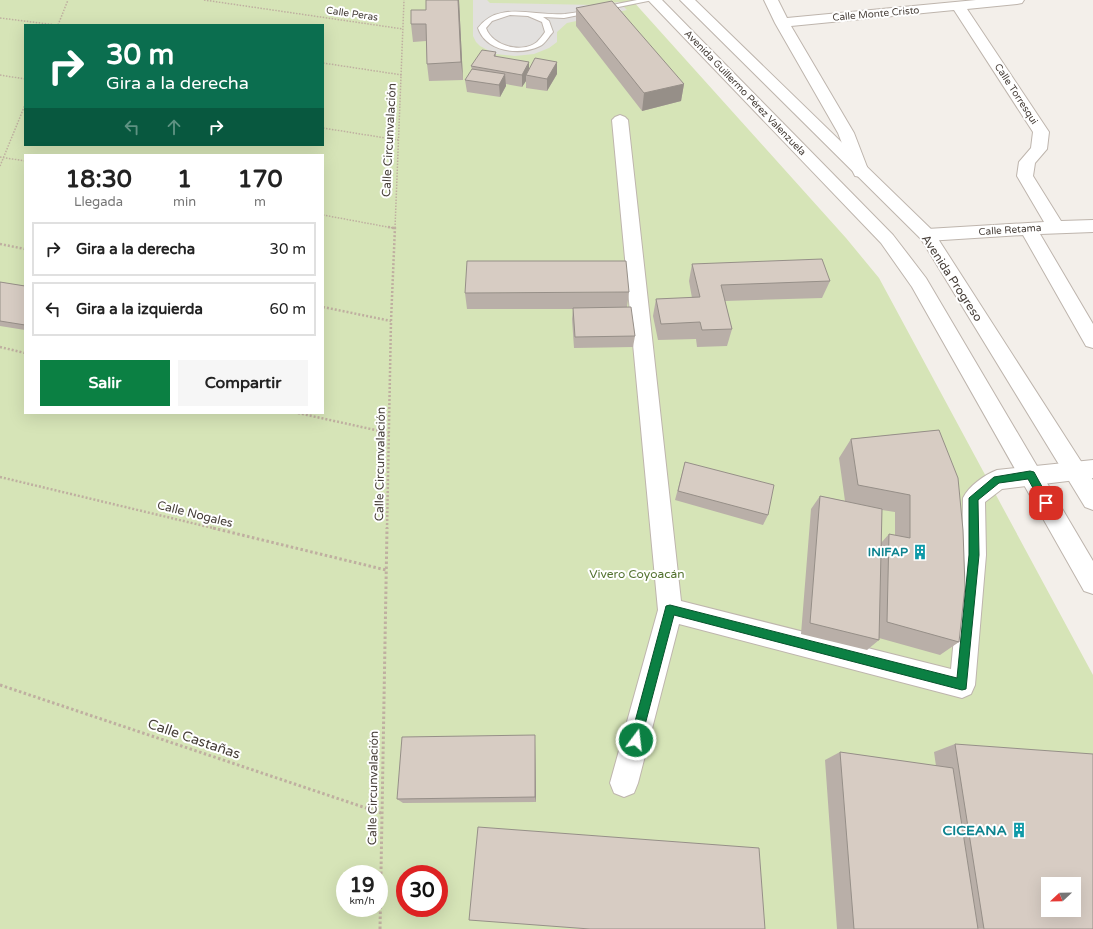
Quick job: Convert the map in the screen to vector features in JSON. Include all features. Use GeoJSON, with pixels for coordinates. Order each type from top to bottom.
{"type":"FeatureCollection","features":[{"type":"Feature","properties":{"kind":"street","name":"Avenida Guillermo Pérez Valenzuela"},"geometry":{"type":"LineString","coordinates":[[655,0],[836,186]]}},
{"type":"Feature","properties":{"kind":"street","name":"Avenida Guillermo Pérez Valenzuela"},"geometry":{"type":"LineString","coordinates":[[687,0],[860,172]]}},
{"type":"Feature","properties":{"kind":"street","name":"Avenida Progreso"},"geometry":{"type":"LineString","coordinates":[[771,0],[782,23],[846,133],[860,172],[927,235],[1084,470],[1093,500]]}},
{"type":"Feature","properties":{"kind":"street","name":"Calle Monte Cristo"},"geometry":{"type":"LineString","coordinates":[[782,23],[1017,0]]}},
{"type":"Feature","properties":{"kind":"street","name":"Calle Torresqui"},"geometry":{"type":"LineString","coordinates":[[958,6],[1041,132],[1040,149],[1027,162],[1025,176],[1056,227]]}},
{"type":"Feature","properties":{"kind":"street"},"geometry":{"type":"LineString","coordinates":[[620,120],[670,610],[624,783]]}},
{"type":"Feature","properties":{"kind":"street"},"geometry":{"type":"LineString","coordinates":[[860,172],[836,186],[887,239],[919,283],[1093,583]]}},
{"type":"Feature","properties":{"kind":"street","name":"Calle Retama"},"geometry":{"type":"LineString","coordinates":[[927,235],[1093,226]]}},
{"type":"Feature","properties":{"kind":"street"},"geometry":{"type":"LineString","coordinates":[[1029,230],[1093,341]]}},
{"type":"Feature","properties":{"kind":"street"},"geometry":{"type":"LineString","coordinates":[[670,610],[962,685],[974,555],[974,498],[997,480],[1084,470]]}},
{"type":"Feature","properties":{"kind":"lane"},"geometry":{"type":"LineString","coordinates":[[529,14],[545,21],[548,26],[549,32],[547,38],[537,44],[523,48],[507,48],[493,44],[483,34],[482,29],[491,19],[509,13],[529,14],[564,16],[649,0]]}},
{"type":"Feature","properties":{"kind":"lane"},"geometry":{"type":"LineString","coordinates":[[548,26],[564,16]]}},
{"type":"Feature","properties":{"kind":"path"},"geometry":{"type":"LineString","coordinates":[[57,24],[68,0]]}},
{"type":"Feature","properties":{"kind":"path","name":"Calle Peras"},"geometry":{"type":"LineString","coordinates":[[204,0],[402,29]]}},
{"type":"Feature","properties":{"kind":"path","name":"Calle Circunvalación"},"geometry":{"type":"LineString","coordinates":[[380,929],[381,813],[394,228],[402,74],[402,29],[404,0]]}},
{"type":"Feature","properties":{"kind":"path"},"geometry":{"type":"LineString","coordinates":[[0,18],[49,24]]}},
{"type":"Feature","properties":{"kind":"path"},"geometry":{"type":"LineString","coordinates":[[324,63],[402,74]]}},
{"type":"Feature","properties":{"kind":"path"},"geometry":{"type":"LineString","coordinates":[[0,76],[24,79]]}},
{"type":"Feature","properties":{"kind":"path"},"geometry":{"type":"LineString","coordinates":[[0,166],[24,107]]}},
{"type":"Feature","properties":{"kind":"path"},"geometry":{"type":"LineString","coordinates":[[324,128],[398,140]]}},
{"type":"Feature","properties":{"kind":"path"},"geometry":{"type":"LineString","coordinates":[[0,157],[24,161]]}},
{"type":"Feature","properties":{"kind":"path"},"geometry":{"type":"LineString","coordinates":[[324,215],[394,228]]}},
{"type":"Feature","properties":{"kind":"path"},"geometry":{"type":"LineString","coordinates":[[0,244],[24,249]]}},
{"type":"Feature","properties":{"kind":"path"},"geometry":{"type":"LineString","coordinates":[[324,307],[392,321]]}},
{"type":"Feature","properties":{"kind":"path"},"geometry":{"type":"LineString","coordinates":[[0,347],[24,353]]}},
{"type":"Feature","properties":{"kind":"path"},"geometry":{"type":"LineString","coordinates":[[303,414],[389,433]]}},
{"type":"Feature","properties":{"kind":"path","name":"Calle Nogales"},"geometry":{"type":"LineString","coordinates":[[0,477],[387,570]]}},
{"type":"Feature","properties":{"kind":"path","name":"Calle Castañas"},"geometry":{"type":"LineString","coordinates":[[0,685],[381,813]]}},
{"type":"Feature","properties":{"kind":"green space","name":"Vivero Coyoacán"},"geometry":{"type":"Polygon","coordinates":[[[0,0],[632,0],[846,238],[879,278],[1093,675],[1093,929],[0,929],[0,0]]]}},
{"type":"Feature","properties":{"kind":"shaded area"},"geometry":{"type":"Polygon","coordinates":[[[473,0],[487,0],[490,3],[597,5],[619,2],[627,10],[567,23],[557,32],[557,42],[549,48],[534,54],[515,56],[495,54],[480,46],[476,42],[473,36],[473,0]]]}},
{"type":"Feature","properties":{"kind":"building"},"geometry":{"type":"Polygon","coordinates":[[[426,0],[458,0],[461,62],[427,64],[426,24],[411,24],[411,10],[426,10],[426,0]]]}},
{"type":"Feature","properties":{"kind":"building"},"geometry":{"type":"Polygon","coordinates":[[[612,1],[684,84],[644,93],[576,8],[612,1]]]}},
{"type":"Feature","properties":{"kind":"building"},"geometry":{"type":"Polygon","coordinates":[[[482,50],[496,52],[494,56],[529,62],[522,75],[471,66],[482,50]]]}},
{"type":"Feature","properties":{"kind":"building"},"geometry":{"type":"Polygon","coordinates":[[[535,58],[557,62],[547,79],[526,75],[535,58]]]}},
{"type":"Feature","properties":{"kind":"building"},"geometry":{"type":"Polygon","coordinates":[[[472,69],[505,74],[499,85],[465,80],[472,69]]]}},
{"type":"Feature","properties":{"kind":"building"},"geometry":{"type":"Polygon","coordinates":[[[822,259],[830,281],[721,285],[732,329],[702,330],[700,322],[661,324],[656,299],[700,297],[692,264],[822,259]]]}},
{"type":"Feature","properties":{"kind":"building"},"geometry":{"type":"Polygon","coordinates":[[[467,261],[626,261],[629,292],[465,293],[467,261]]]}},
{"type":"Feature","properties":{"kind":"building"},"geometry":{"type":"Polygon","coordinates":[[[0,282],[24,286],[24,325],[0,321],[0,282]]]}},
{"type":"Feature","properties":{"kind":"building"},"geometry":{"type":"Polygon","coordinates":[[[631,307],[635,336],[575,337],[573,308],[631,307]]]}},
{"type":"Feature","properties":{"kind":"building","name":"INIFAP"},"geometry":{"type":"Polygon","coordinates":[[[939,430],[958,478],[963,530],[965,587],[959,642],[887,622],[889,534],[910,538],[910,495],[858,485],[851,439],[939,430]]]}},
{"type":"Feature","properties":{"kind":"building"},"geometry":{"type":"Polygon","coordinates":[[[685,462],[774,485],[768,515],[678,491],[685,462]]]}},
{"type":"Feature","properties":{"kind":"building"},"geometry":{"type":"Polygon","coordinates":[[[820,496],[882,509],[879,640],[810,623],[820,496]]]}},
{"type":"Feature","properties":{"kind":"building"},"geometry":{"type":"Polygon","coordinates":[[[535,735],[535,797],[397,799],[402,737],[535,735]]]}},
{"type":"Feature","properties":{"kind":"building","name":"CICEANA"},"geometry":{"type":"Polygon","coordinates":[[[955,744],[1093,754],[1093,929],[984,929],[955,744]]]}},
{"type":"Feature","properties":{"kind":"building"},"geometry":{"type":"Polygon","coordinates":[[[840,752],[953,768],[978,929],[854,929],[840,752]]]}},
{"type":"Feature","properties":{"kind":"building"},"geometry":{"type":"Polygon","coordinates":[[[478,827],[759,848],[765,929],[590,929],[469,920],[478,827]]]}},
{"type":"Feature","properties":{"kind":"place","name":"INIFAP"},"geometry":{"type":"Point","coordinates":[920,552]}},
{"type":"Feature","properties":{"kind":"place","name":"CICEANA"},"geometry":{"type":"Point","coordinates":[1019,830]}},
{"type":"Feature","properties":{"kind":"route"},"geometry":{"type":"LineString","coordinates":[[636,740],[670,610],[962,685],[974,555],[974,498],[997,480],[1030,475],[1046,503]]}}]}
